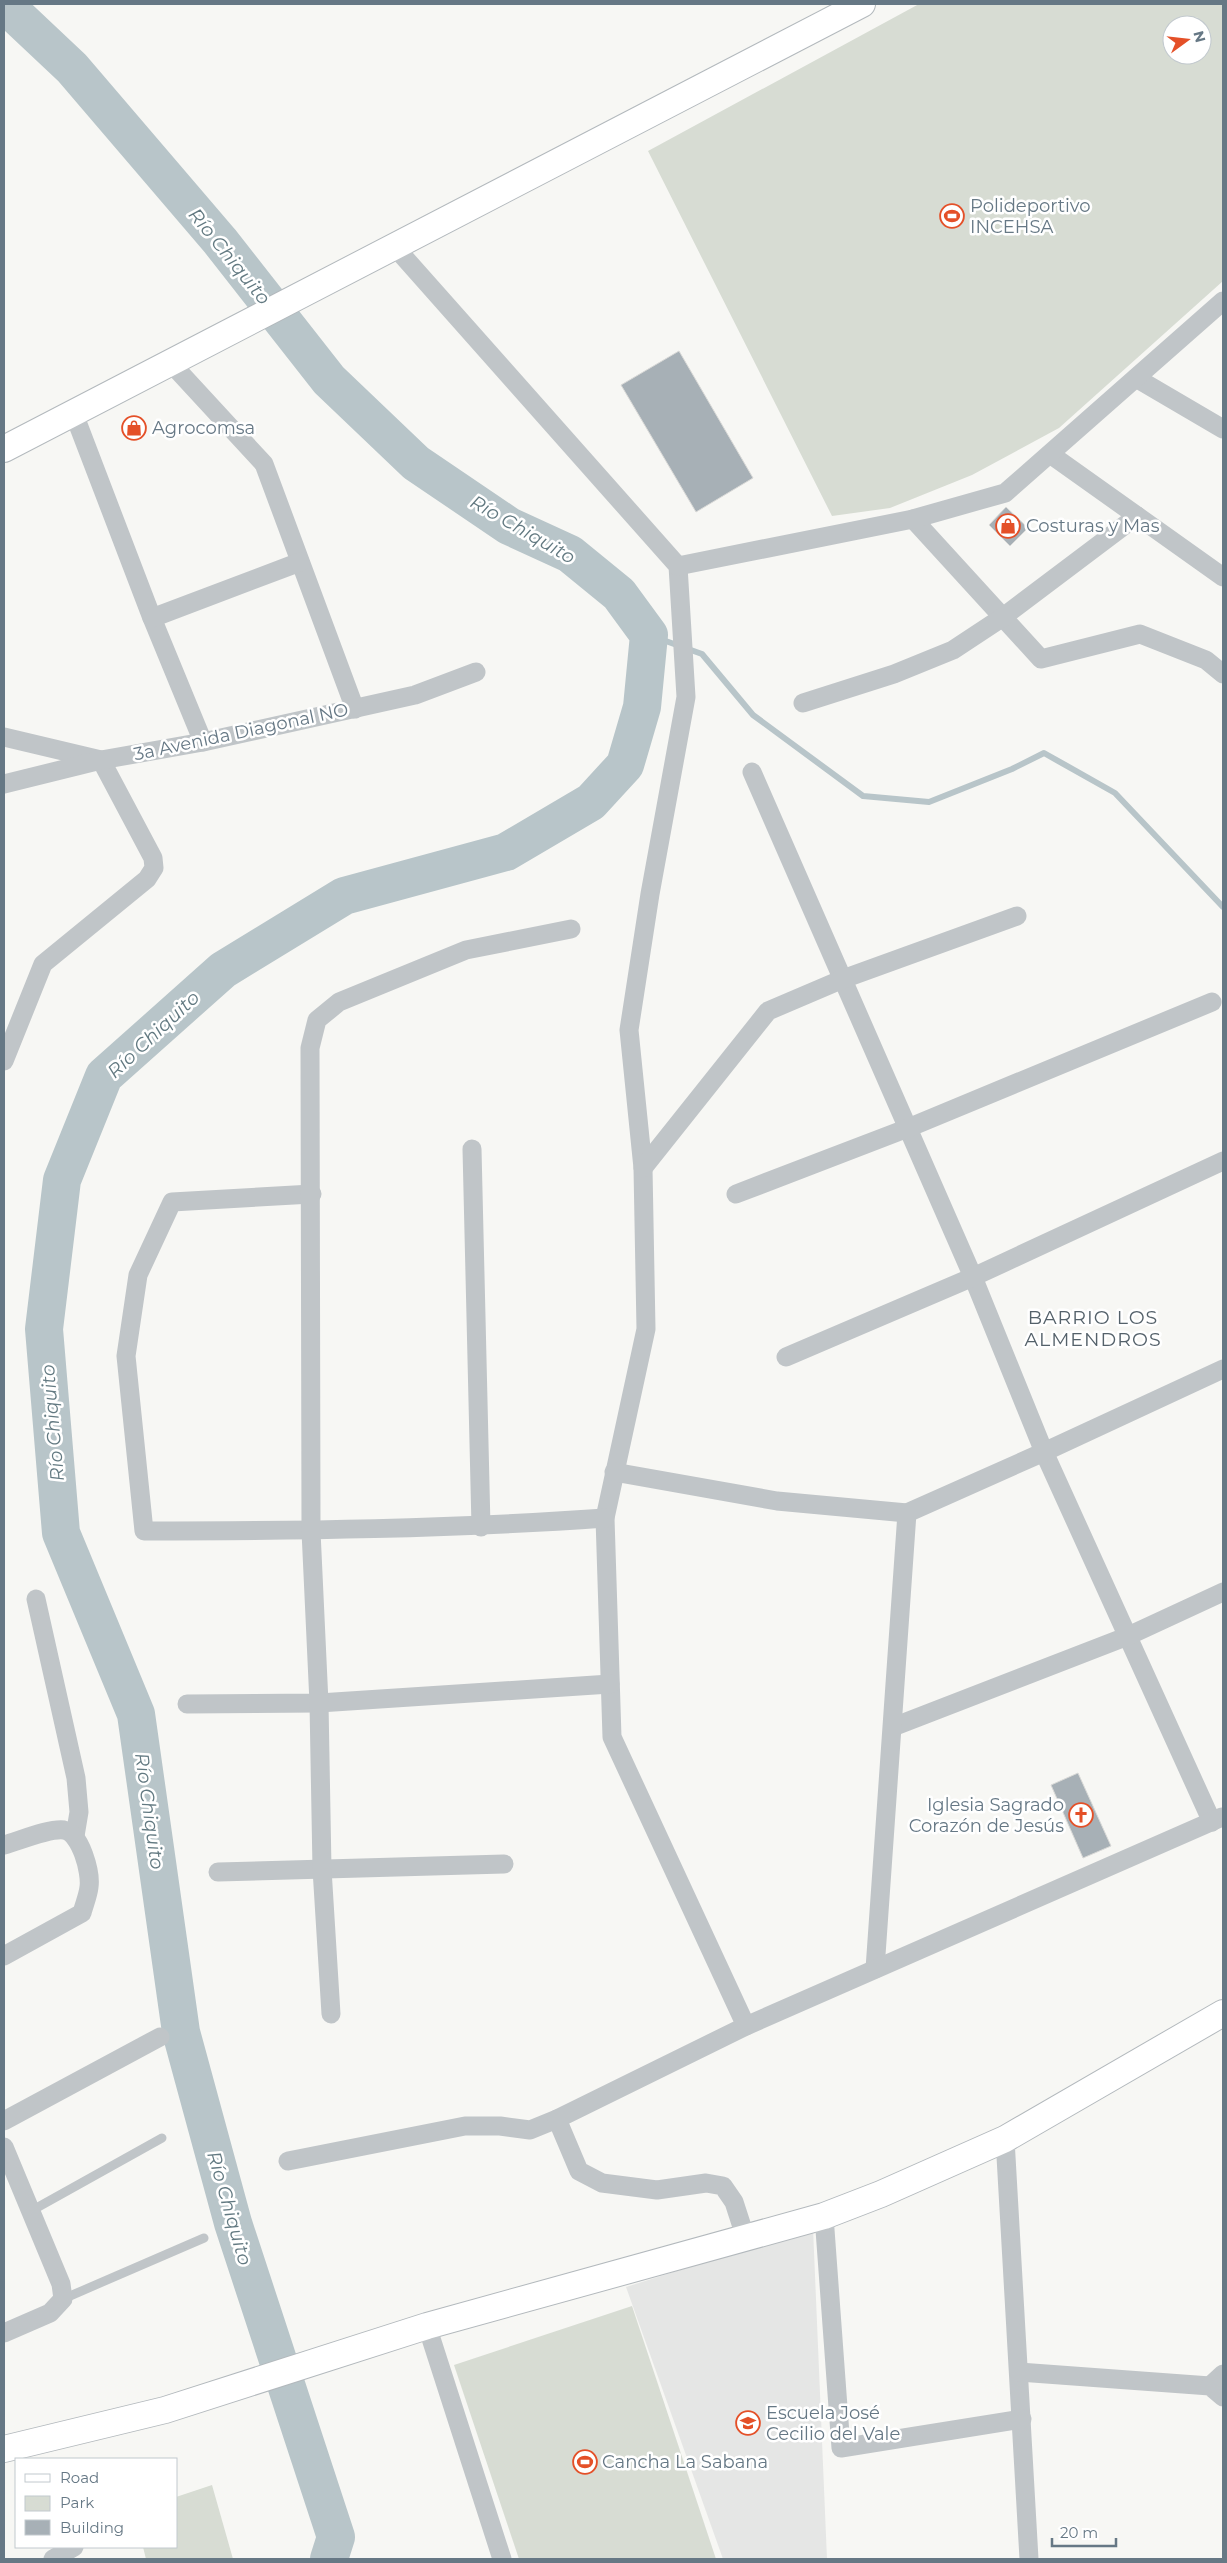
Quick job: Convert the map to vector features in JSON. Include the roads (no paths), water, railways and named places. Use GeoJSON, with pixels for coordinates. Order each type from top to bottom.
{"type":"FeatureCollection","features":[{"type":"Feature","properties":{"kind":"street"},"geometry":{"type":"LineString","coordinates":[[4,449],[862,4]]}},
{"type":"Feature","properties":{"kind":"street"},"geometry":{"type":"LineString","coordinates":[[395,247],[678,566],[686,697],[650,894],[629,1030],[643,1168],[646,1329],[604,1518],[612,1737],[746,2026]]}},
{"type":"Feature","properties":{"kind":"street"},"geometry":{"type":"LineString","coordinates":[[678,566],[913,519],[1005,493],[1223,301]]}},
{"type":"Feature","properties":{"kind":"street"},"geometry":{"type":"LineString","coordinates":[[177,359],[264,464],[355,709]]}},
{"type":"Feature","properties":{"kind":"street"},"geometry":{"type":"LineString","coordinates":[[1136,378],[1223,429]]}},
{"type":"Feature","properties":{"kind":"street"},"geometry":{"type":"LineString","coordinates":[[74,414],[152,618],[203,742]]}},
{"type":"Feature","properties":{"kind":"street"},"geometry":{"type":"LineString","coordinates":[[1050,454],[1223,577]]}},
{"type":"Feature","properties":{"kind":"street"},"geometry":{"type":"LineString","coordinates":[[803,703],[894,674],[953,650],[1003,617],[1137,516]]}},
{"type":"Feature","properties":{"kind":"street"},"geometry":{"type":"LineString","coordinates":[[913,519],[1041,659],[1140,634],[1206,660],[1223,674]]}},
{"type":"Feature","properties":{"kind":"street"},"geometry":{"type":"LineString","coordinates":[[152,618],[300,562]]}},
{"type":"Feature","properties":{"kind":"street","name":"3a Avenida Diagonal NO"},"geometry":{"type":"LineString","coordinates":[[4,784],[100,760],[203,742],[415,695],[476,672]]}},
{"type":"Feature","properties":{"kind":"street"},"geometry":{"type":"LineString","coordinates":[[4,736],[100,760],[153,858],[154,868],[147,879],[43,964],[4,1062]]}},
{"type":"Feature","properties":{"kind":"street"},"geometry":{"type":"LineString","coordinates":[[288,2161],[465,2126],[500,2126],[530,2130],[557,2119],[746,2026],[1218,1819],[1128,1636],[1044,1452],[973,1277],[752,772]]}},
{"type":"Feature","properties":{"kind":"street"},"geometry":{"type":"LineString","coordinates":[[643,1168],[768,1011],[843,979],[1017,916]]}},
{"type":"Feature","properties":{"kind":"street"},"geometry":{"type":"LineString","coordinates":[[331,2014],[322,1869],[319,1703],[311,1531],[312,1194],[310,1048],[317,1020],[338,1002],[466,950],[571,929]]}},
{"type":"Feature","properties":{"kind":"street"},"geometry":{"type":"LineString","coordinates":[[736,1194],[908,1128],[1212,1002]]}},
{"type":"Feature","properties":{"kind":"street"},"geometry":{"type":"LineString","coordinates":[[472,1149],[481,1527]]}},
{"type":"Feature","properties":{"kind":"street"},"geometry":{"type":"LineString","coordinates":[[786,1357],[973,1277],[1223,1161]]}},
{"type":"Feature","properties":{"kind":"street"},"geometry":{"type":"LineString","coordinates":[[312,1194],[172,1202],[138,1275],[126,1356],[144,1531],[311,1531],[481,1527],[604,1518]]}},
{"type":"Feature","properties":{"kind":"street"},"geometry":{"type":"LineString","coordinates":[[614,1472],[777,1502],[907,1513],[1223,1369]]}},
{"type":"Feature","properties":{"kind":"street"},"geometry":{"type":"LineString","coordinates":[[875,1969],[907,1513]]}},
{"type":"Feature","properties":{"kind":"street"},"geometry":{"type":"LineString","coordinates":[[893,1727],[1128,1636],[1223,1592]]}},
{"type":"Feature","properties":{"kind":"street"},"geometry":{"type":"LineString","coordinates":[[36,1599],[76,1778],[79,1812],[75,1836]]}},
{"type":"Feature","properties":{"kind":"street"},"geometry":{"type":"LineString","coordinates":[[188,1704],[319,1703],[610,1684]]}},
{"type":"Feature","properties":{"kind":"street"},"geometry":{"type":"LineString","coordinates":[[4,1845],[50,1831],[65,1830],[75,1836],[83,1851],[89,1886],[82,1913],[4,1956]]}},
{"type":"Feature","properties":{"kind":"street"},"geometry":{"type":"LineString","coordinates":[[218,1872],[504,1864]]}},
{"type":"Feature","properties":{"kind":"street"},"geometry":{"type":"LineString","coordinates":[[5,2447],[165,2410],[427,2326],[745,2236],[824,2216],[881,2194],[1005,2139],[1223,2013]]}},
{"type":"Feature","properties":{"kind":"street"},"geometry":{"type":"LineString","coordinates":[[4,2121],[160,2037]]}},
{"type":"Feature","properties":{"kind":"street"},"geometry":{"type":"LineString","coordinates":[[557,2119],[579,2171],[602,2183],[657,2190],[706,2183],[722,2186],[734,2202],[745,2236]]}},
{"type":"Feature","properties":{"kind":"street"},"geometry":{"type":"LineString","coordinates":[[1005,2139],[1029,2559]]}},
{"type":"Feature","properties":{"kind":"street"},"geometry":{"type":"LineString","coordinates":[[4,2147],[61,2284],[63,2299],[50,2314],[4,2332]]}},
{"type":"Feature","properties":{"kind":"street"},"geometry":{"type":"LineString","coordinates":[[824,2216],[841,2448],[1022,2419]]}},
{"type":"Feature","properties":{"kind":"street"},"geometry":{"type":"LineString","coordinates":[[427,2326],[502,2559]]}},
{"type":"Feature","properties":{"kind":"street"},"geometry":{"type":"LineString","coordinates":[[1019,2372],[1219,2386]]}},
{"type":"Feature","properties":{"kind":"street"},"geometry":{"type":"LineString","coordinates":[[53,2559],[72,2548]]}},
{"type":"Feature","properties":{"kind":"lane"},"geometry":{"type":"LineString","coordinates":[[31,2211],[162,2138]]}},
{"type":"Feature","properties":{"kind":"lane"},"geometry":{"type":"LineString","coordinates":[[63,2299],[204,2238]]}},
{"type":"Feature","properties":{"kind":"waterway","name":"Río Chiquito"},"geometry":{"type":"LineString","coordinates":[[4,4],[72,68],[220,241],[329,380],[416,463],[509,526],[570,554],[619,594],[649,635],[642,707],[625,765],[591,802],[506,852],[344,896],[223,970],[104,1076],[62,1180],[44,1329],[61,1533],[136,1714],[181,2032],[233,2223],[336,2537],[329,2559]]}},
{"type":"Feature","properties":{"kind":"waterway"},"geometry":{"type":"LineString","coordinates":[[649,635],[702,654],[753,715],[863,796],[929,802],[1012,769],[1044,753],[1115,793],[1223,907]]}},
{"type":"Feature","properties":{"kind":"place","name":"Polideportivo INCEHSA"},"geometry":{"type":"Point","coordinates":[952,216]}},
{"type":"Feature","properties":{"kind":"place","name":"Agrocomsa"},"geometry":{"type":"Point","coordinates":[134,428]}},
{"type":"Feature","properties":{"kind":"place","name":"Costuras y Mas"},"geometry":{"type":"Point","coordinates":[1008,526]}},
{"type":"Feature","properties":{"kind":"place","name":"Iglesia Sagrado Corazón de Jesús"},"geometry":{"type":"Point","coordinates":[1081,1815]}},
{"type":"Feature","properties":{"kind":"place","name":"Escuela José Cecilio del Vale"},"geometry":{"type":"Point","coordinates":[748,2423]}},
{"type":"Feature","properties":{"kind":"place","name":"Cancha La Sabana"},"geometry":{"type":"Point","coordinates":[585,2462]}},
{"type":"Feature","properties":{"kind":"district","name":"BARRIO LOS ALMENDROS"},"geometry":{"type":"Point","coordinates":[1093,1328]}}]}
